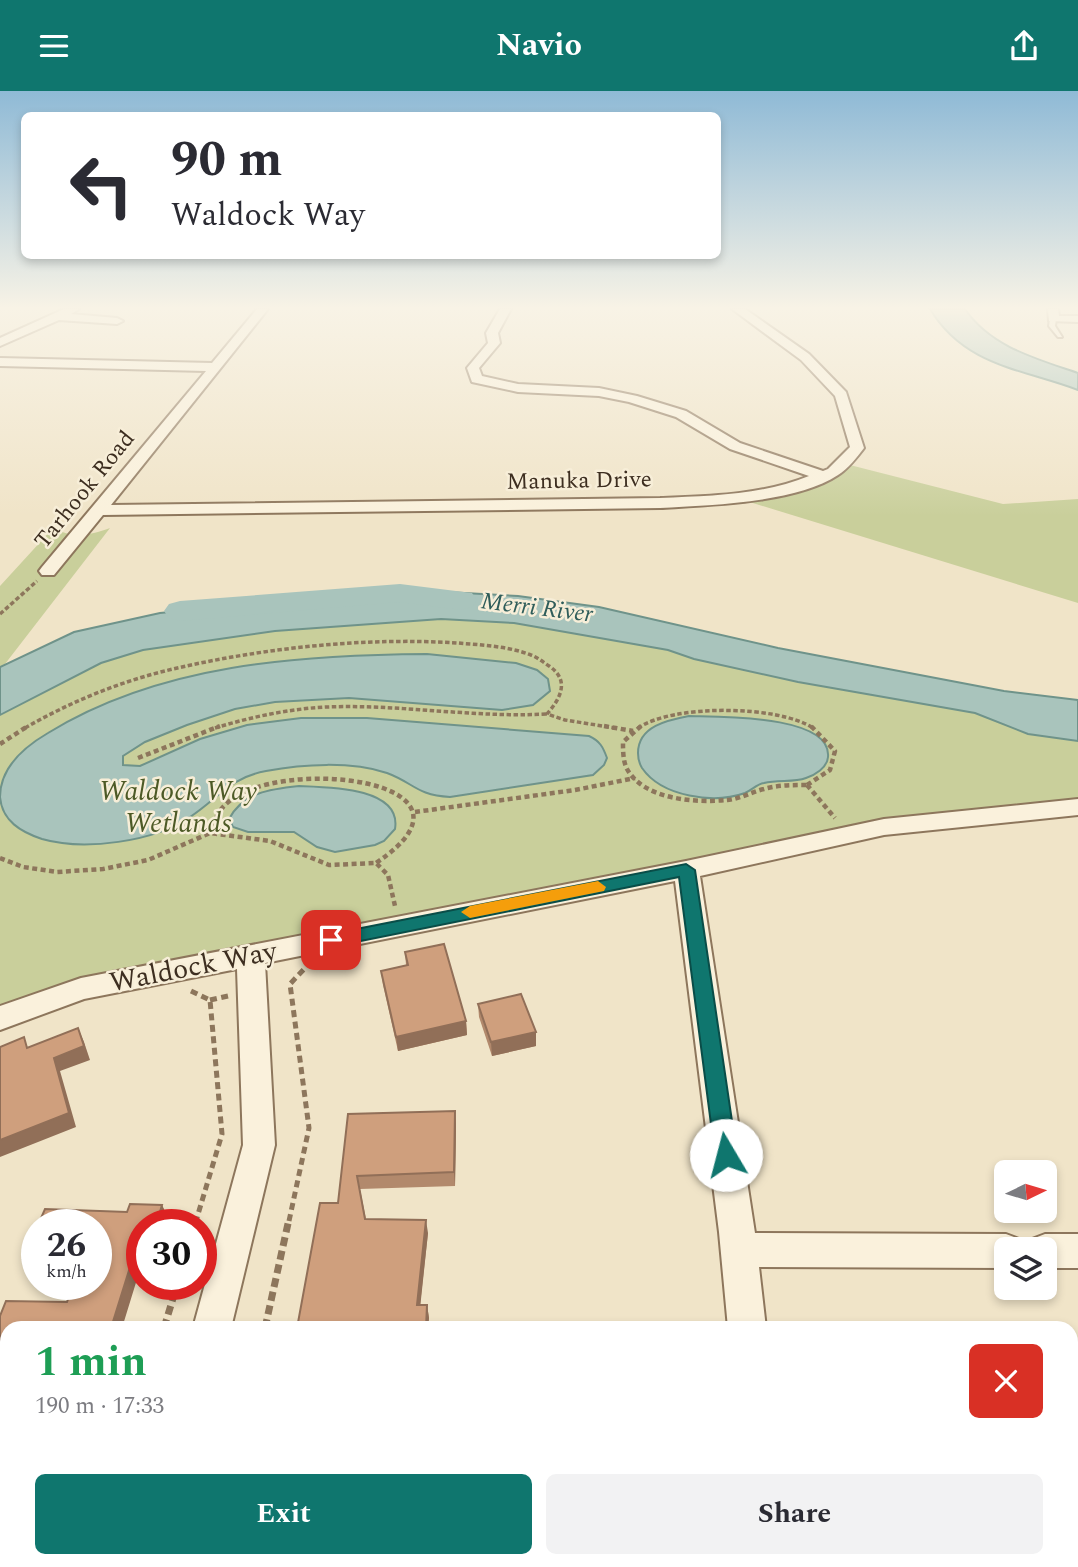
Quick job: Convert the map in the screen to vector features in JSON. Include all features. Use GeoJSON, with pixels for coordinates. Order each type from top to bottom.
{"type":"FeatureCollection","features":[{"type":"Feature","properties":{"kind":"street","name":"Tarhook Road"},"geometry":{"type":"LineString","coordinates":[[48,571],[205,378]]}},
{"type":"Feature","properties":{"kind":"street"},"geometry":{"type":"LineString","coordinates":[[476,378],[517,389],[563,389],[632,399],[681,414],[735,446],[824,476]]}},
{"type":"Feature","properties":{"kind":"street","name":"Manuka Drive"},"geometry":{"type":"LineString","coordinates":[[98,510],[740,499],[796,487],[834,472],[857,447],[841,395],[825,378]]}},
{"type":"Feature","properties":{"kind":"street","name":"Waldock Way"},"geometry":{"type":"LineString","coordinates":[[0,1018],[81,989],[686,870],[884,827],[1078,807]]}},
{"type":"Feature","properties":{"kind":"street"},"geometry":{"type":"LineString","coordinates":[[686,870],[739,1250],[746,1321]]}},
{"type":"Feature","properties":{"kind":"street"},"geometry":{"type":"LineString","coordinates":[[214,1321],[259,1145],[251,956]]}},
{"type":"Feature","properties":{"kind":"street"},"geometry":{"type":"LineString","coordinates":[[739,1250],[994,1251]]}},
{"type":"Feature","properties":{"kind":"street"},"geometry":{"type":"LineString","coordinates":[[1057,1251],[1078,1251]]}},
{"type":"Feature","properties":{"kind":"path"},"geometry":{"type":"LineString","coordinates":[[0,614],[48,571]]}},
{"type":"Feature","properties":{"kind":"path"},"geometry":{"type":"LineString","coordinates":[[0,744],[86,699],[170,669],[246,654],[364,644],[490,646],[516,649],[538,657],[553,666],[562,677],[560,697],[547,714]]}},
{"type":"Feature","properties":{"kind":"path"},"geometry":{"type":"LineString","coordinates":[[138,758],[208,729],[247,717],[327,707],[487,717],[547,714],[565,720],[633,731]]}},
{"type":"Feature","properties":{"kind":"path"},"geometry":{"type":"LineString","coordinates":[[693,712],[764,715],[802,722],[816,730],[835,751],[830,770],[807,785],[783,785],[730,800],[681,799],[659,792],[628,771],[623,758],[623,742],[633,731],[650,721],[693,712]]}},
{"type":"Feature","properties":{"kind":"path"},"geometry":{"type":"LineString","coordinates":[[415,811],[575,790],[635,778]]}},
{"type":"Feature","properties":{"kind":"path"},"geometry":{"type":"LineString","coordinates":[[0,858],[23,867],[57,872],[103,869],[148,860],[210,832],[270,841],[328,865],[376,863],[404,840],[414,825],[415,811],[405,799],[390,789],[364,783],[328,779],[279,782],[245,791],[226,803],[210,832]]}},
{"type":"Feature","properties":{"kind":"path"},"geometry":{"type":"LineString","coordinates":[[807,785],[849,835]]}},
{"type":"Feature","properties":{"kind":"path"},"geometry":{"type":"LineString","coordinates":[[376,863],[388,875],[400,926]]}},
{"type":"Feature","properties":{"kind":"path"},"geometry":{"type":"LineString","coordinates":[[267,1321],[309,1128],[290,984],[307,966],[319,963]]}},
{"type":"Feature","properties":{"kind":"path"},"geometry":{"type":"LineString","coordinates":[[188,989],[210,1000],[222,1134],[200,1209]]}},
{"type":"Feature","properties":{"kind":"path"},"geometry":{"type":"LineString","coordinates":[[166,1321],[172,1300]]}},
{"type":"Feature","properties":{"kind":"green space"},"geometry":{"type":"Polygon","coordinates":[[[842,463],[1003,504],[1078,499],[1078,603],[740,499],[796,487],[842,463]]]}},
{"type":"Feature","properties":{"kind":"green space"},"geometry":{"type":"Polygon","coordinates":[[[54,527],[74,535],[110,528],[0,667],[0,586],[54,527]]]}},
{"type":"Feature","properties":{"kind":"green space","name":"Waldock Way Wetlands"},"geometry":{"type":"Polygon","coordinates":[[[441,619],[514,623],[668,650],[694,659],[798,682],[975,713],[1028,734],[1078,741],[1078,807],[883,827],[251,956],[0,1018],[0,715],[101,663],[143,650],[275,631],[441,619]]]}},
{"type":"Feature","properties":{"kind":"water"},"geometry":{"type":"Polygon","coordinates":[[[1040,378],[1078,378],[1078,390],[1040,378]]]}},
{"type":"Feature","properties":{"kind":"water"},"geometry":{"type":"Polygon","coordinates":[[[446,592],[518,596],[599,607],[778,648],[1004,691],[1078,700],[1078,741],[1028,734],[975,713],[798,682],[694,659],[668,650],[514,623],[441,619],[275,631],[143,650],[101,663],[0,715],[0,667],[74,632],[160,613],[303,599],[446,592]]]}},
{"type":"Feature","properties":{"kind":"water"},"geometry":{"type":"Polygon","coordinates":[[[427,654],[516,663],[537,670],[548,679],[550,691],[533,705],[502,710],[349,698],[275,702],[235,709],[145,742],[123,756],[123,765],[140,766],[200,739],[247,725],[301,718],[367,718],[589,736],[602,748],[607,758],[604,765],[593,775],[450,797],[430,794],[373,769],[311,765],[266,771],[233,784],[175,826],[138,838],[98,844],[59,843],[42,839],[20,829],[4,813],[0,797],[1,786],[9,767],[22,751],[48,733],[91,710],[136,692],[183,678],[280,661],[427,654]]]}},
{"type":"Feature","properties":{"kind":"water"},"geometry":{"type":"Polygon","coordinates":[[[689,716],[746,718],[793,725],[812,733],[824,743],[827,761],[820,770],[806,778],[761,784],[745,793],[732,796],[704,798],[675,792],[651,778],[642,768],[638,757],[639,744],[643,736],[656,726],[689,716]]]}},
{"type":"Feature","properties":{"kind":"water"},"geometry":{"type":"Polygon","coordinates":[[[299,786],[344,789],[375,797],[387,805],[394,815],[395,829],[384,841],[375,845],[335,852],[317,847],[294,832],[248,832],[233,827],[229,819],[250,797],[299,786]]]}},
{"type":"Feature","properties":{"kind":"building"},"geometry":{"type":"Polygon","coordinates":[[[444,944],[466,1021],[396,1037],[381,971],[408,965],[405,952],[444,944]]]}},
{"type":"Feature","properties":{"kind":"building"},"geometry":{"type":"Polygon","coordinates":[[[521,994],[536,1032],[491,1042],[478,1004],[521,994]]]}},
{"type":"Feature","properties":{"kind":"building"},"geometry":{"type":"Polygon","coordinates":[[[78,1028],[84,1046],[54,1058],[69,1113],[0,1140],[0,1047],[24,1037],[27,1048],[78,1028]]]}},
{"type":"Feature","properties":{"kind":"building"},"geometry":{"type":"Polygon","coordinates":[[[455,1111],[454,1172],[357,1176],[365,1219],[426,1220],[417,1305],[427,1305],[426,1321],[298,1321],[320,1203],[338,1203],[348,1114],[455,1111]]]}},
{"type":"Feature","properties":{"kind":"building"},"geometry":{"type":"Polygon","coordinates":[[[130,1204],[162,1205],[161,1209],[128,1209],[130,1204]]]}},
{"type":"Feature","properties":{"kind":"building"},"geometry":{"type":"Polygon","coordinates":[[[112,1211],[126,1212],[126,1280],[113,1321],[0,1321],[6,1301],[112,1300],[112,1211]]]}},
{"type":"Feature","properties":{"kind":"waterway","name":"Merri River"},"geometry":{"type":"LineString","coordinates":[[180,611],[400,593],[461,600]]}},
{"type":"Feature","properties":{"kind":"slow traffic"},"geometry":{"type":"LineString","coordinates":[[470,912],[598,887]]}},
{"type":"Feature","properties":{"kind":"route"},"geometry":{"type":"LineString","coordinates":[[331,940],[686,870],[726,1155]]}}]}
